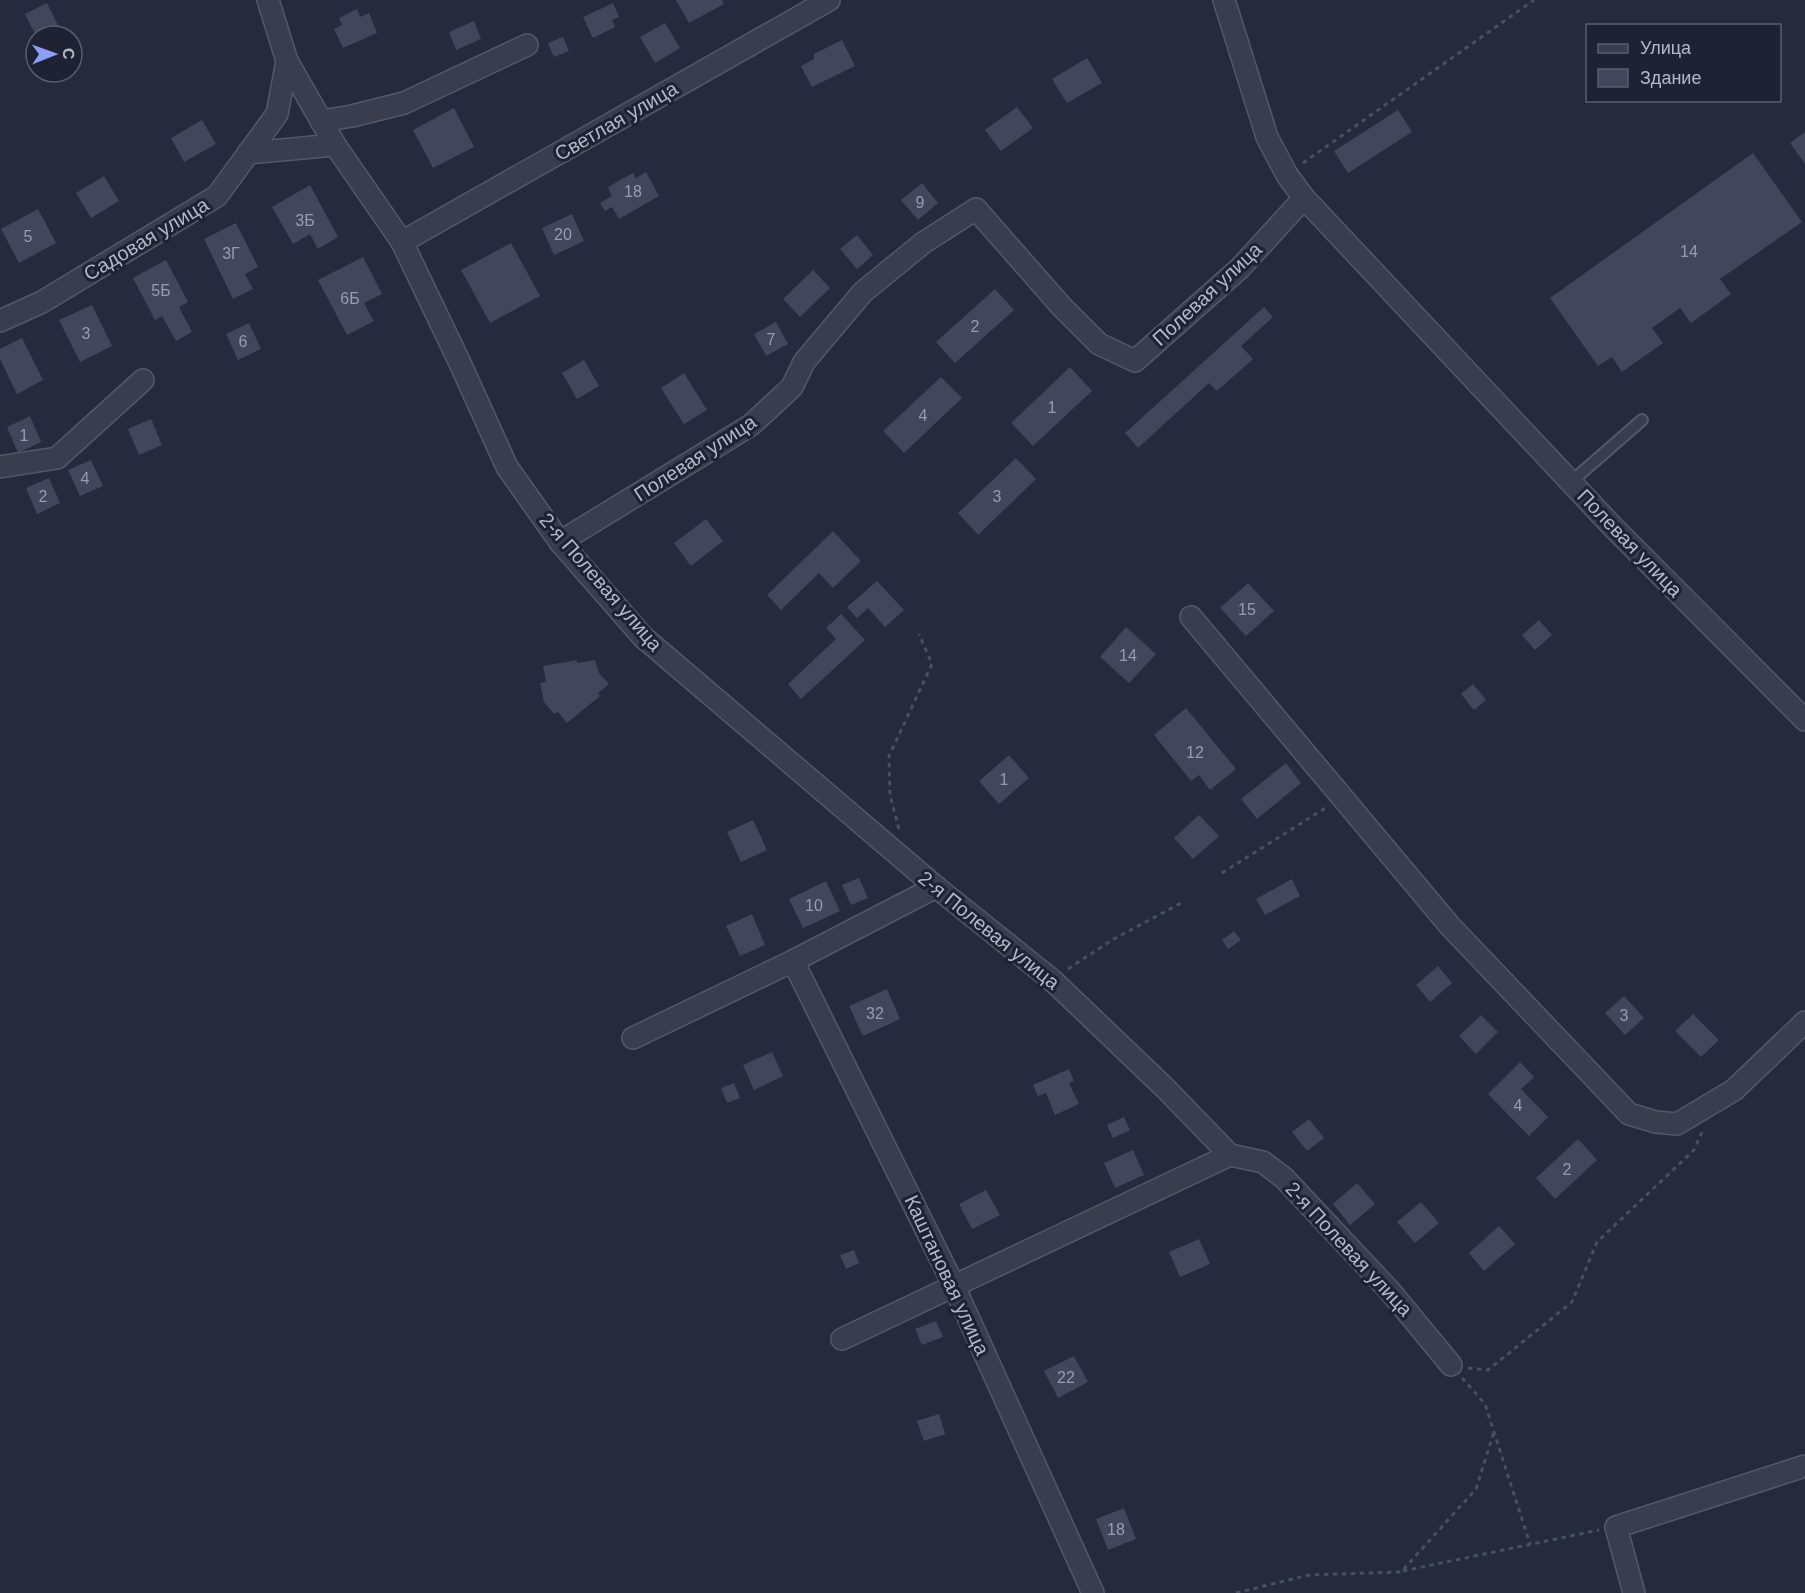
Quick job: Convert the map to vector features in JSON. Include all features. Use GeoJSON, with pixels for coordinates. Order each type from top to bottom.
{"type":"FeatureCollection","features":[{"type":"Feature","properties":{"kind":"street","name":"2-я Полевая улица"},"geometry":{"type":"LineString","coordinates":[[268,0],[287,60],[335,145],[402,242],[507,467],[560,542],[643,637],[936,887],[1052,980],[1164,1086],[1230,1155],[1263,1162],[1284,1178],[1389,1290],[1451,1365]]}},
{"type":"Feature","properties":{"kind":"street","name":"Светлая улица"},"geometry":{"type":"LineString","coordinates":[[402,242],[829,0]]}},
{"type":"Feature","properties":{"kind":"street"},"geometry":{"type":"LineString","coordinates":[[1224,0],[1266,137],[1287,175],[1304,198]]}},
{"type":"Feature","properties":{"kind":"street"},"geometry":{"type":"LineString","coordinates":[[321,121],[404,103],[527,45]]}},
{"type":"Feature","properties":{"kind":"street","name":"Садовая улица"},"geometry":{"type":"LineString","coordinates":[[0,321],[42,302],[217,196],[276,114],[287,60]]}},
{"type":"Feature","properties":{"kind":"street"},"geometry":{"type":"LineString","coordinates":[[248,153],[335,145]]}},
{"type":"Feature","properties":{"kind":"street","name":"Полевая улица"},"geometry":{"type":"LineString","coordinates":[[560,542],[751,425],[792,387],[804,362],[863,292],[923,243],[976,209],[1061,306],[1099,344],[1135,361],[1240,268],[1304,198],[1571,482],[1805,720]]}},
{"type":"Feature","properties":{"kind":"street"},"geometry":{"type":"LineString","coordinates":[[0,467],[57,458],[143,380]]}},
{"type":"Feature","properties":{"kind":"street"},"geometry":{"type":"LineString","coordinates":[[1191,617],[1450,926],[1629,1114],[1656,1122],[1677,1124],[1734,1090],[1805,1022]]}},
{"type":"Feature","properties":{"kind":"street"},"geometry":{"type":"LineString","coordinates":[[633,1038],[793,961],[936,887]]}},
{"type":"Feature","properties":{"kind":"street","name":"Каштановая улица"},"geometry":{"type":"LineString","coordinates":[[793,961],[953,1284],[1093,1593]]}},
{"type":"Feature","properties":{"kind":"street"},"geometry":{"type":"LineString","coordinates":[[842,1339],[953,1284],[1230,1155]]}},
{"type":"Feature","properties":{"kind":"street"},"geometry":{"type":"LineString","coordinates":[[1634,1593],[1616,1527],[1805,1466]]}},
{"type":"Feature","properties":{"kind":"lane"},"geometry":{"type":"LineString","coordinates":[[1571,482],[1642,420]]}},
{"type":"Feature","properties":{"kind":"path"},"geometry":{"type":"LineString","coordinates":[[1287,175],[1534,0]]}},
{"type":"Feature","properties":{"kind":"path"},"geometry":{"type":"LineString","coordinates":[[901,836],[890,795],[889,756],[932,664],[920,634]]}},
{"type":"Feature","properties":{"kind":"path"},"geometry":{"type":"LineString","coordinates":[[1222,873],[1341,798]]}},
{"type":"Feature","properties":{"kind":"path"},"geometry":{"type":"LineString","coordinates":[[1052,980],[1112,940],[1180,903]]}},
{"type":"Feature","properties":{"kind":"path"},"geometry":{"type":"LineString","coordinates":[[1451,1365],[1488,1370],[1572,1302],[1596,1242],[1694,1150],[1702,1131]]}},
{"type":"Feature","properties":{"kind":"path"},"geometry":{"type":"LineString","coordinates":[[1451,1365],[1485,1404],[1530,1544]]}},
{"type":"Feature","properties":{"kind":"path"},"geometry":{"type":"LineString","coordinates":[[1401,1572],[1476,1489],[1494,1432]]}},
{"type":"Feature","properties":{"kind":"path"},"geometry":{"type":"LineString","coordinates":[[1236,1593],[1309,1575],[1401,1572],[1616,1527]]}},
{"type":"Feature","properties":{"kind":"building"},"geometry":{"type":"Polygon","coordinates":[[[676,0],[722,0],[724,4],[689,23],[676,0]]]}},
{"type":"Feature","properties":{"kind":"building"},"geometry":{"type":"Polygon","coordinates":[[[47,3],[58,24],[30,24],[25,14],[47,3]]]}},
{"type":"Feature","properties":{"kind":"building"},"geometry":{"type":"Polygon","coordinates":[[[613,3],[619,17],[612,20],[615,27],[593,38],[583,17],[613,3]]]}},
{"type":"Feature","properties":{"kind":"building"},"geometry":{"type":"Polygon","coordinates":[[[357,9],[360,17],[369,13],[377,33],[343,48],[334,29],[342,25],[339,18],[357,9]]]}},
{"type":"Feature","properties":{"kind":"building"},"geometry":{"type":"Polygon","coordinates":[[[474,21],[481,39],[456,50],[449,32],[474,21]]]}},
{"type":"Feature","properties":{"kind":"building"},"geometry":{"type":"Polygon","coordinates":[[[665,23],[680,48],[655,63],[640,37],[665,23]]]}},
{"type":"Feature","properties":{"kind":"building"},"geometry":{"type":"Polygon","coordinates":[[[563,37],[569,51],[554,57],[548,43],[563,37]]]}},
{"type":"Feature","properties":{"kind":"building"},"geometry":{"type":"Polygon","coordinates":[[[842,40],[855,66],[812,87],[801,66],[814,59],[814,54],[842,40]]]}},
{"type":"Feature","properties":{"kind":"building"},"geometry":{"type":"Polygon","coordinates":[[[1087,58],[1102,83],[1067,103],[1052,79],[1087,58]]]}},
{"type":"Feature","properties":{"kind":"building"},"geometry":{"type":"Polygon","coordinates":[[[1017,107],[1033,128],[1001,151],[985,130],[1017,107]]]}},
{"type":"Feature","properties":{"kind":"building"},"geometry":{"type":"Polygon","coordinates":[[[454,108],[474,147],[433,168],[413,130],[454,108]]]}},
{"type":"Feature","properties":{"kind":"building"},"geometry":{"type":"Polygon","coordinates":[[[1398,110],[1412,132],[1348,173],[1334,151],[1398,110]]]}},
{"type":"Feature","properties":{"kind":"building"},"geometry":{"type":"Polygon","coordinates":[[[202,120],[216,144],[184,162],[171,138],[202,120]]]}},
{"type":"Feature","properties":{"kind":"building"},"geometry":{"type":"Polygon","coordinates":[[[1805,132],[1805,164],[1790,143],[1805,132]]]}},
{"type":"Feature","properties":{"kind":"building"},"geometry":{"type":"Polygon","coordinates":[[[1753,153],[1802,222],[1720,279],[1731,294],[1691,323],[1680,308],[1652,328],[1663,343],[1622,372],[1612,357],[1598,366],[1550,298],[1753,153]]]}},
{"type":"Feature","properties":{"kind":"building"},"geometry":{"type":"Polygon","coordinates":[[[646,172],[659,196],[619,219],[612,207],[605,211],[600,203],[612,196],[608,187],[633,173],[636,178],[646,172]]]}},
{"type":"Feature","properties":{"kind":"building"},"geometry":{"type":"Polygon","coordinates":[[[104,176],[119,201],[91,218],[76,193],[104,176]]]}},
{"type":"Feature","properties":{"kind":"building"},"geometry":{"type":"Polygon","coordinates":[[[922,183],[938,203],[918,220],[901,200],[922,183]]]}},
{"type":"Feature","properties":{"kind":"building"},"geometry":{"type":"Polygon","coordinates":[[[310,185],[338,237],[318,249],[310,234],[293,244],[272,207],[310,185]]]}},
{"type":"Feature","properties":{"kind":"building"},"geometry":{"type":"Polygon","coordinates":[[[38,209],[56,243],[19,263],[1,229],[38,209]]]}},
{"type":"Feature","properties":{"kind":"building"},"geometry":{"type":"Polygon","coordinates":[[[572,214],[584,241],[554,255],[542,228],[572,214]]]}},
{"type":"Feature","properties":{"kind":"building"},"geometry":{"type":"Polygon","coordinates":[[[236,223],[258,267],[245,274],[253,289],[233,299],[204,239],[236,223]]]}},
{"type":"Feature","properties":{"kind":"building"},"geometry":{"type":"Polygon","coordinates":[[[857,235],[873,255],[857,269],[840,249],[857,235]]]}},
{"type":"Feature","properties":{"kind":"building"},"geometry":{"type":"Polygon","coordinates":[[[511,243],[540,296],[490,323],[461,270],[511,243]]]}},
{"type":"Feature","properties":{"kind":"building"},"geometry":{"type":"Polygon","coordinates":[[[363,257],[382,294],[364,303],[374,321],[347,335],[318,280],[363,257]]]}},
{"type":"Feature","properties":{"kind":"building"},"geometry":{"type":"Polygon","coordinates":[[[166,260],[188,302],[179,307],[192,332],[176,341],[162,316],[155,320],[133,278],[166,260]]]}},
{"type":"Feature","properties":{"kind":"building"},"geometry":{"type":"Polygon","coordinates":[[[813,270],[830,288],[800,317],[783,299],[813,270]]]}},
{"type":"Feature","properties":{"kind":"building"},"geometry":{"type":"Polygon","coordinates":[[[995,289],[1014,310],[955,363],[936,342],[995,289]]]}},
{"type":"Feature","properties":{"kind":"building"},"geometry":{"type":"Polygon","coordinates":[[[92,305],[112,346],[80,362],[59,320],[92,305]]]}},
{"type":"Feature","properties":{"kind":"building"},"geometry":{"type":"Polygon","coordinates":[[[1264,307],[1273,317],[1241,346],[1253,359],[1217,391],[1209,383],[1138,448],[1125,433],[1264,307]]]}},
{"type":"Feature","properties":{"kind":"building"},"geometry":{"type":"Polygon","coordinates":[[[776,322],[788,344],[766,356],[754,334],[776,322]]]}},
{"type":"Feature","properties":{"kind":"building"},"geometry":{"type":"Polygon","coordinates":[[[249,323],[261,349],[238,360],[226,334],[249,323]]]}},
{"type":"Feature","properties":{"kind":"building"},"geometry":{"type":"Polygon","coordinates":[[[22,338],[43,380],[17,394],[0,359],[0,349],[22,338]]]}},
{"type":"Feature","properties":{"kind":"building"},"geometry":{"type":"Polygon","coordinates":[[[584,360],[599,386],[577,399],[562,373],[584,360]]]}},
{"type":"Feature","properties":{"kind":"building"},"geometry":{"type":"Polygon","coordinates":[[[1070,367],[1092,391],[1033,446],[1011,423],[1070,367]]]}},
{"type":"Feature","properties":{"kind":"building"},"geometry":{"type":"Polygon","coordinates":[[[684,373],[707,410],[684,424],[661,388],[684,373]]]}},
{"type":"Feature","properties":{"kind":"building"},"geometry":{"type":"Polygon","coordinates":[[[941,377],[962,398],[904,453],[883,431],[941,377]]]}},
{"type":"Feature","properties":{"kind":"building"},"geometry":{"type":"Polygon","coordinates":[[[30,416],[41,442],[18,453],[7,427],[30,416]]]}},
{"type":"Feature","properties":{"kind":"building"},"geometry":{"type":"Polygon","coordinates":[[[151,419],[162,445],[139,455],[128,429],[151,419]]]}},
{"type":"Feature","properties":{"kind":"building"},"geometry":{"type":"Polygon","coordinates":[[[1016,458],[1036,479],[978,535],[958,513],[1016,458]]]}},
{"type":"Feature","properties":{"kind":"building"},"geometry":{"type":"Polygon","coordinates":[[[91,460],[103,486],[80,496],[68,470],[91,460]]]}},
{"type":"Feature","properties":{"kind":"building"},"geometry":{"type":"Polygon","coordinates":[[[49,478],[60,503],[37,514],[26,488],[49,478]]]}},
{"type":"Feature","properties":{"kind":"building"},"geometry":{"type":"Polygon","coordinates":[[[706,519],[723,541],[691,566],[674,543],[706,519]]]}},
{"type":"Feature","properties":{"kind":"building"},"geometry":{"type":"Polygon","coordinates":[[[833,531],[861,561],[833,588],[819,573],[781,610],[767,595],[833,531]]]}},
{"type":"Feature","properties":{"kind":"building"},"geometry":{"type":"Polygon","coordinates":[[[877,581],[904,610],[885,627],[868,608],[857,618],[847,607],[877,581]]]}},
{"type":"Feature","properties":{"kind":"building"},"geometry":{"type":"Polygon","coordinates":[[[1248,583],[1274,611],[1246,636],[1220,608],[1248,583]]]}},
{"type":"Feature","properties":{"kind":"building"},"geometry":{"type":"Polygon","coordinates":[[[841,614],[865,640],[801,699],[788,684],[836,639],[826,628],[841,614]]]}},
{"type":"Feature","properties":{"kind":"building"},"geometry":{"type":"Polygon","coordinates":[[[1539,620],[1552,635],[1535,650],[1522,635],[1539,620]]]}},
{"type":"Feature","properties":{"kind":"building"},"geometry":{"type":"Polygon","coordinates":[[[1126,627],[1156,654],[1129,683],[1100,657],[1126,627]]]}},
{"type":"Feature","properties":{"kind":"building"},"geometry":{"type":"Polygon","coordinates":[[[577,660],[577,663],[595,660],[599,673],[609,684],[598,693],[600,696],[567,723],[558,712],[554,714],[544,702],[540,683],[546,682],[543,666],[577,660]]]}},
{"type":"Feature","properties":{"kind":"building"},"geometry":{"type":"Polygon","coordinates":[[[1473,684],[1486,700],[1474,710],[1461,694],[1473,684]]]}},
{"type":"Feature","properties":{"kind":"building"},"geometry":{"type":"Polygon","coordinates":[[[1186,708],[1236,769],[1210,790],[1199,775],[1191,781],[1154,735],[1186,708]]]}},
{"type":"Feature","properties":{"kind":"building"},"geometry":{"type":"Polygon","coordinates":[[[1009,755],[1029,778],[999,804],[979,781],[1009,755]]]}},
{"type":"Feature","properties":{"kind":"building"},"geometry":{"type":"Polygon","coordinates":[[[1286,763],[1301,783],[1257,819],[1241,799],[1286,763]]]}},
{"type":"Feature","properties":{"kind":"building"},"geometry":{"type":"Polygon","coordinates":[[[1199,815],[1219,836],[1193,859],[1174,838],[1199,815]]]}},
{"type":"Feature","properties":{"kind":"building"},"geometry":{"type":"Polygon","coordinates":[[[753,820],[767,850],[741,862],[727,832],[753,820]]]}},
{"type":"Feature","properties":{"kind":"building"},"geometry":{"type":"Polygon","coordinates":[[[859,878],[868,898],[851,905],[842,885],[859,878]]]}},
{"type":"Feature","properties":{"kind":"building"},"geometry":{"type":"Polygon","coordinates":[[[1292,879],[1300,896],[1265,915],[1256,899],[1292,879]]]}},
{"type":"Feature","properties":{"kind":"building"},"geometry":{"type":"Polygon","coordinates":[[[826,881],[840,911],[803,928],[789,899],[826,881]]]}},
{"type":"Feature","properties":{"kind":"building"},"geometry":{"type":"Polygon","coordinates":[[[752,914],[765,945],[740,956],[726,926],[752,914]]]}},
{"type":"Feature","properties":{"kind":"building"},"geometry":{"type":"Polygon","coordinates":[[[1234,931],[1241,940],[1228,949],[1222,940],[1234,931]]]}},
{"type":"Feature","properties":{"kind":"building"},"geometry":{"type":"Polygon","coordinates":[[[1438,966],[1452,983],[1430,1002],[1416,985],[1438,966]]]}},
{"type":"Feature","properties":{"kind":"building"},"geometry":{"type":"Polygon","coordinates":[[[887,989],[900,1019],[863,1036],[849,1006],[887,989]]]}},
{"type":"Feature","properties":{"kind":"building"},"geometry":{"type":"Polygon","coordinates":[[[1624,996],[1644,1018],[1625,1035],[1605,1013],[1624,996]]]}},
{"type":"Feature","properties":{"kind":"building"},"geometry":{"type":"Polygon","coordinates":[[[1693,1014],[1719,1040],[1701,1057],[1675,1031],[1693,1014]]]}},
{"type":"Feature","properties":{"kind":"building"},"geometry":{"type":"Polygon","coordinates":[[[1481,1015],[1498,1032],[1476,1054],[1459,1036],[1481,1015]]]}},
{"type":"Feature","properties":{"kind":"building"},"geometry":{"type":"Polygon","coordinates":[[[772,1052],[783,1076],[754,1090],[743,1065],[772,1052]]]}},
{"type":"Feature","properties":{"kind":"building"},"geometry":{"type":"Polygon","coordinates":[[[1520,1062],[1534,1077],[1521,1089],[1548,1117],[1529,1136],[1488,1094],[1520,1062]]]}},
{"type":"Feature","properties":{"kind":"building"},"geometry":{"type":"Polygon","coordinates":[[[1069,1069],[1074,1081],[1069,1083],[1079,1104],[1055,1115],[1046,1093],[1038,1096],[1033,1085],[1069,1069]]]}},
{"type":"Feature","properties":{"kind":"building"},"geometry":{"type":"Polygon","coordinates":[[[734,1083],[740,1098],[727,1103],[721,1088],[734,1083]]]}},
{"type":"Feature","properties":{"kind":"building"},"geometry":{"type":"Polygon","coordinates":[[[1124,1117],[1130,1130],[1113,1138],[1107,1125],[1124,1117]]]}},
{"type":"Feature","properties":{"kind":"building"},"geometry":{"type":"Polygon","coordinates":[[[1309,1119],[1324,1138],[1307,1151],[1292,1132],[1309,1119]]]}},
{"type":"Feature","properties":{"kind":"building"},"geometry":{"type":"Polygon","coordinates":[[[1578,1139],[1597,1160],[1555,1199],[1536,1178],[1578,1139]]]}},
{"type":"Feature","properties":{"kind":"building"},"geometry":{"type":"Polygon","coordinates":[[[1133,1150],[1144,1175],[1115,1188],[1104,1163],[1133,1150]]]}},
{"type":"Feature","properties":{"kind":"building"},"geometry":{"type":"Polygon","coordinates":[[[1357,1183],[1375,1204],[1350,1225],[1333,1204],[1357,1183]]]}},
{"type":"Feature","properties":{"kind":"building"},"geometry":{"type":"Polygon","coordinates":[[[986,1190],[1000,1215],[972,1229],[959,1204],[986,1190]]]}},
{"type":"Feature","properties":{"kind":"building"},"geometry":{"type":"Polygon","coordinates":[[[1421,1202],[1439,1223],[1415,1243],[1397,1222],[1421,1202]]]}},
{"type":"Feature","properties":{"kind":"building"},"geometry":{"type":"Polygon","coordinates":[[[1499,1226],[1515,1244],[1484,1271],[1469,1253],[1499,1226]]]}},
{"type":"Feature","properties":{"kind":"building"},"geometry":{"type":"Polygon","coordinates":[[[1199,1239],[1210,1264],[1180,1277],[1169,1252],[1199,1239]]]}},
{"type":"Feature","properties":{"kind":"building"},"geometry":{"type":"Polygon","coordinates":[[[854,1250],[859,1263],[846,1269],[840,1255],[854,1250]]]}},
{"type":"Feature","properties":{"kind":"building"},"geometry":{"type":"Polygon","coordinates":[[[936,1321],[943,1337],[922,1345],[915,1329],[936,1321]]]}},
{"type":"Feature","properties":{"kind":"building"},"geometry":{"type":"Polygon","coordinates":[[[1074,1356],[1088,1382],[1058,1398],[1044,1371],[1074,1356]]]}},
{"type":"Feature","properties":{"kind":"building"},"geometry":{"type":"Polygon","coordinates":[[[939,1414],[945,1434],[924,1441],[917,1421],[939,1414]]]}},
{"type":"Feature","properties":{"kind":"building"},"geometry":{"type":"Polygon","coordinates":[[[1124,1508],[1136,1539],[1108,1550],[1096,1519],[1124,1508]]]}}]}
